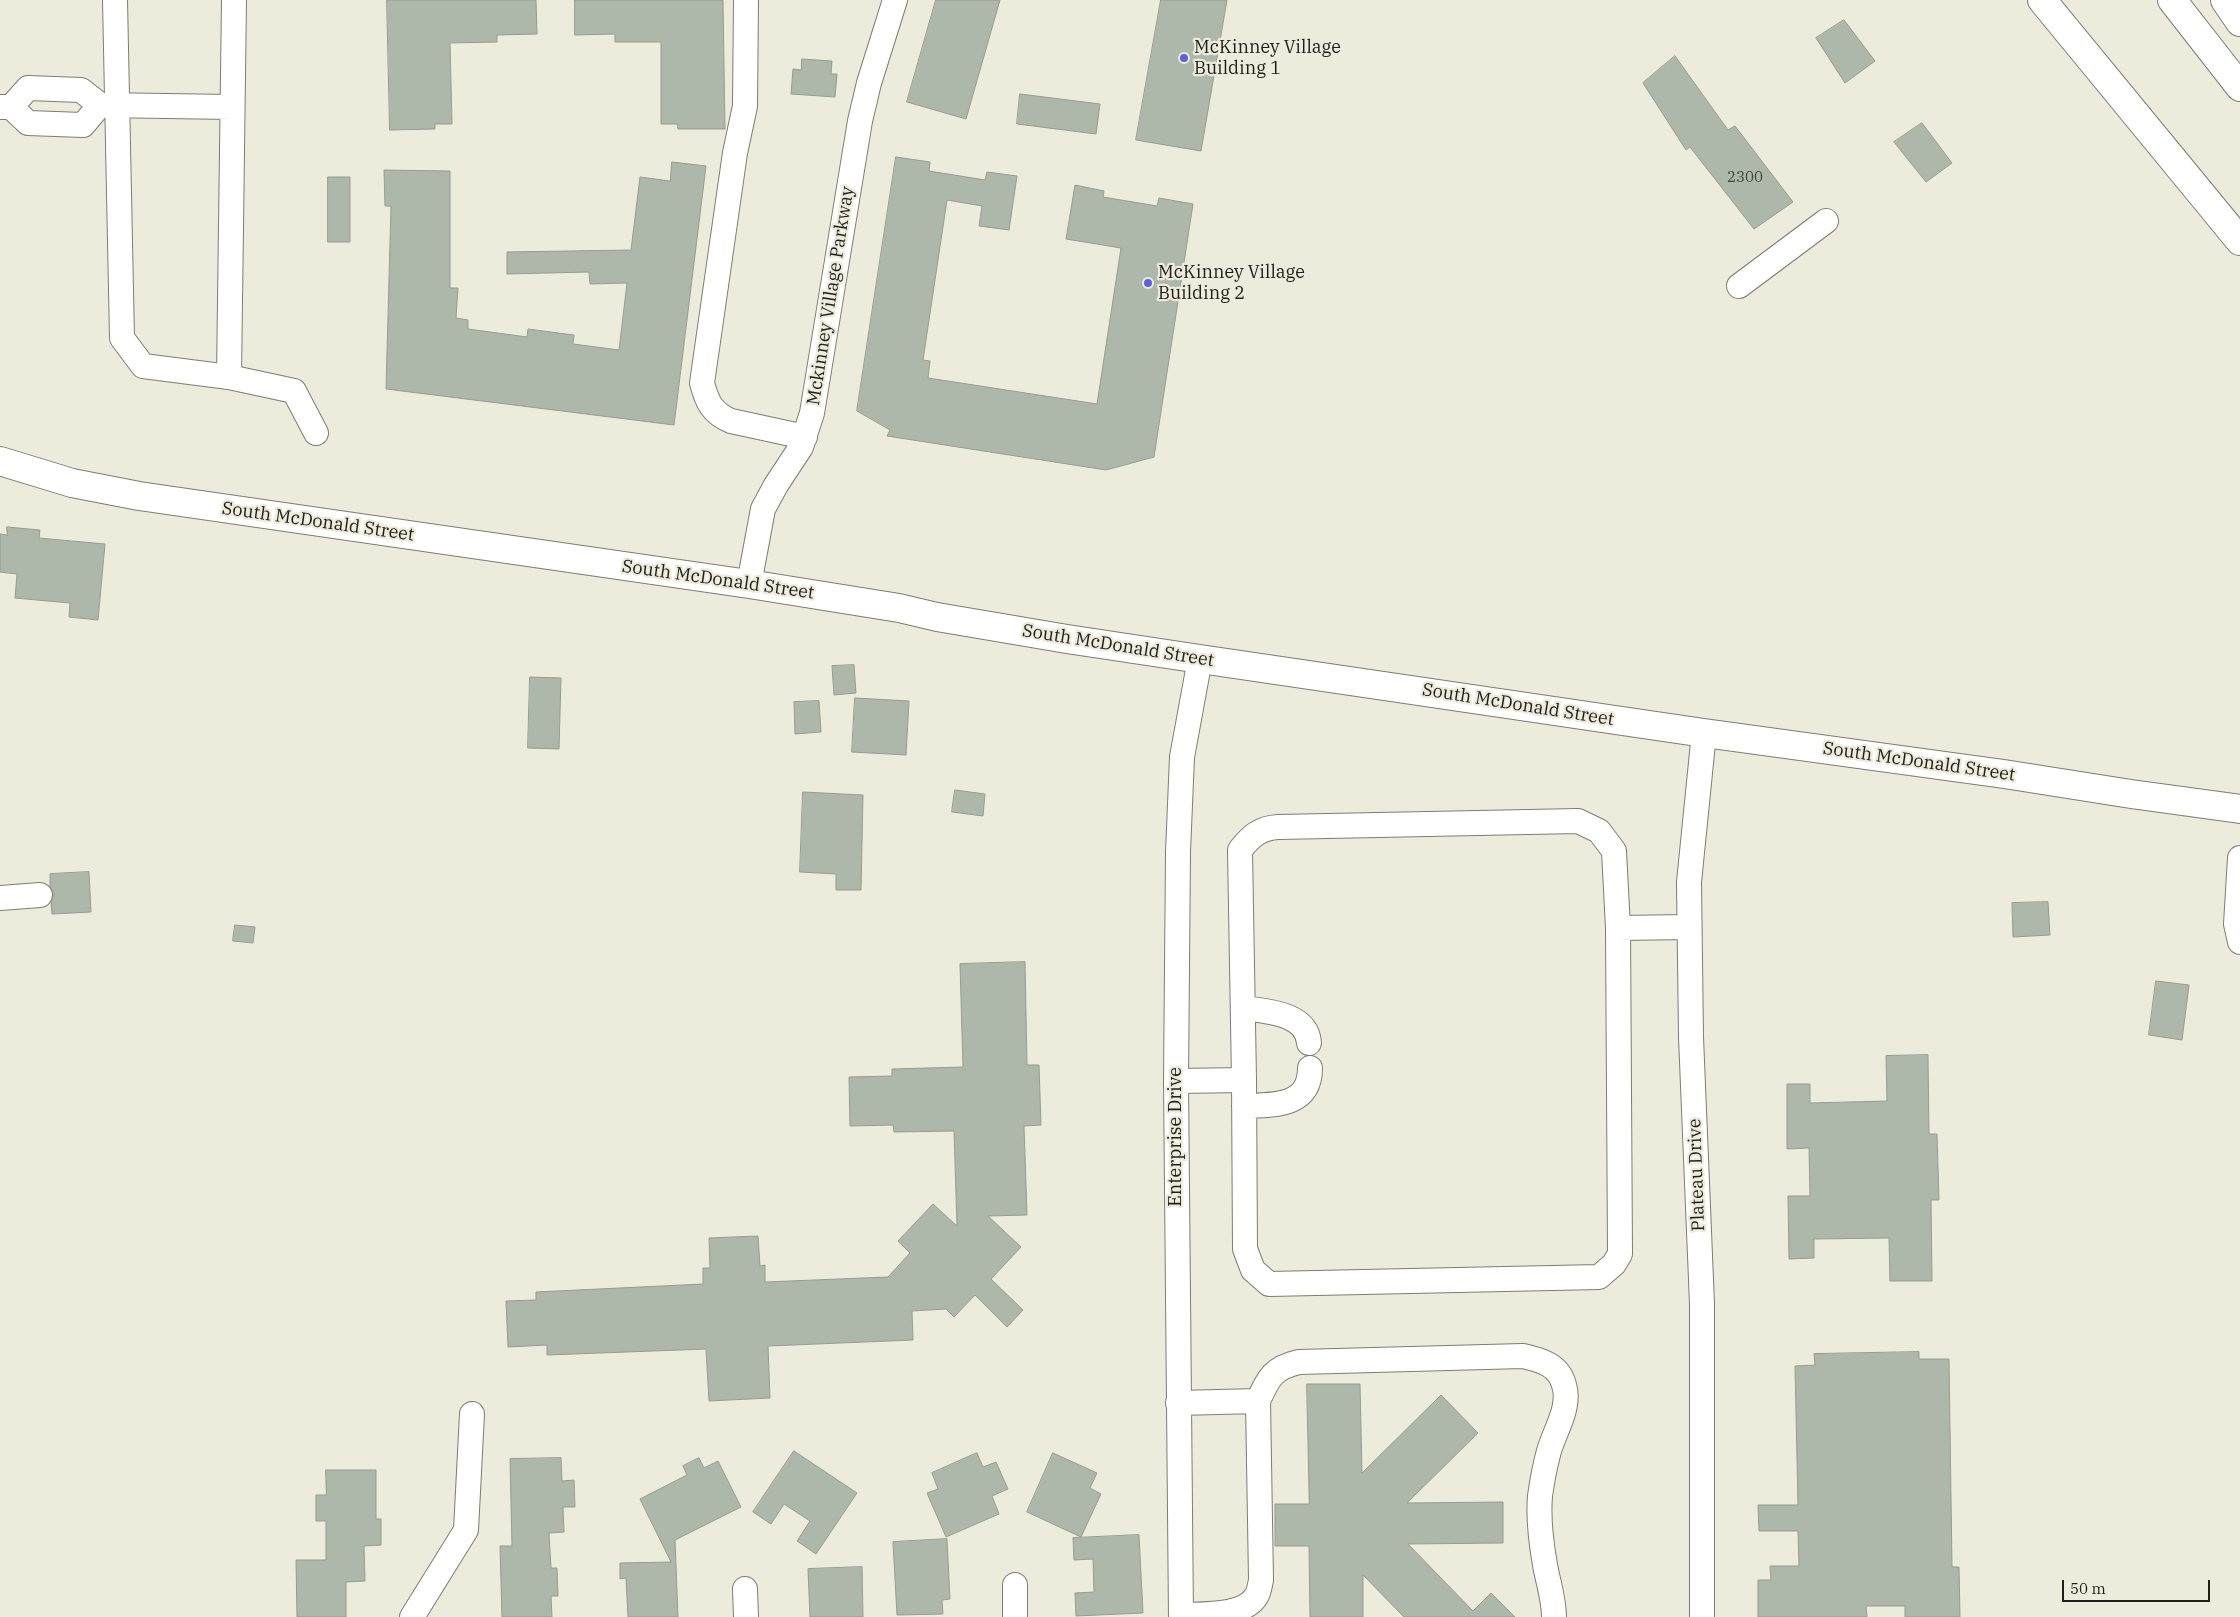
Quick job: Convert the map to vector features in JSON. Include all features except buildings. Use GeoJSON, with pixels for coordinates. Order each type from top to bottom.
{"type":"FeatureCollection","features":[{"type":"Feature","properties":{"kind":"main road"},"geometry":{"type":"LineString","coordinates":[[2042,0],[2240,241]]}},
{"type":"Feature","properties":{"kind":"main road"},"geometry":{"type":"LineString","coordinates":[[2058,0],[2240,236]]}},
{"type":"Feature","properties":{"kind":"main road"},"geometry":{"type":"LineString","coordinates":[[2172,0],[2240,87]]}},
{"type":"Feature","properties":{"kind":"main road"},"geometry":{"type":"LineString","coordinates":[[2225,0],[2240,22]]}},
{"type":"Feature","properties":{"kind":"main road","name":"South McDonald Street"},"geometry":{"type":"LineString","coordinates":[[0,461],[72,484],[139,496],[749,584],[899,608],[937,617],[1048,636],[1200,659],[2240,809]]}},
{"type":"Feature","properties":{"kind":"street"},"geometry":{"type":"LineString","coordinates":[[115,0],[108,105],[122,338],[144,366],[229,376],[294,390],[316,433]]}},
{"type":"Feature","properties":{"kind":"street"},"geometry":{"type":"LineString","coordinates":[[229,376],[234,0]]}},
{"type":"Feature","properties":{"kind":"street"},"geometry":{"type":"LineString","coordinates":[[746,0],[745,106],[732,172],[702,383],[709,405],[721,417],[731,421],[805,437]]}},
{"type":"Feature","properties":{"kind":"street","name":"Mckinney Village Parkway"},"geometry":{"type":"LineString","coordinates":[[749,584],[763,509],[800,448],[805,437],[816,395],[860,122],[869,83],[895,0]]}},
{"type":"Feature","properties":{"kind":"street"},"geometry":{"type":"LineString","coordinates":[[108,105],[83,125],[28,123],[5,107],[28,88],[81,90],[108,105],[232,107]]}},
{"type":"Feature","properties":{"kind":"street"},"geometry":{"type":"LineString","coordinates":[[1739,286],[1826,221]]}},
{"type":"Feature","properties":{"kind":"street","name":"Enterprise Drive"},"geometry":{"type":"LineString","coordinates":[[1181,1616],[1176,1081],[1178,852],[1182,757],[1200,659]]}},
{"type":"Feature","properties":{"kind":"street","name":"Plateau Drive"},"geometry":{"type":"LineString","coordinates":[[1702,1617],[1702,1304],[1689,882],[1692,836],[1704,733]]}},
{"type":"Feature","properties":{"kind":"street"},"geometry":{"type":"LineString","coordinates":[[1578,822],[1599,831],[1614,850],[1618,928],[1620,1254],[1614,1264],[1599,1277],[1269,1284],[1253,1270],[1245,1249],[1240,850],[1254,834],[1269,827],[1578,822]]}},
{"type":"Feature","properties":{"kind":"street"},"geometry":{"type":"LineString","coordinates":[[2240,858],[2236,924],[2240,942]]}},
{"type":"Feature","properties":{"kind":"street"},"geometry":{"type":"LineString","coordinates":[[0,898],[40,895]]}},
{"type":"Feature","properties":{"kind":"street"},"geometry":{"type":"LineString","coordinates":[[1618,928],[1689,927]]}},
{"type":"Feature","properties":{"kind":"street"},"geometry":{"type":"LineString","coordinates":[[1243,1008],[1287,1016],[1300,1024],[1309,1035],[1309,1043]]}},
{"type":"Feature","properties":{"kind":"street"},"geometry":{"type":"LineString","coordinates":[[1244,1106],[1277,1104],[1292,1100],[1304,1090],[1310,1074],[1310,1068]]}},
{"type":"Feature","properties":{"kind":"street"},"geometry":{"type":"LineString","coordinates":[[1176,1081],[1244,1080]]}},
{"type":"Feature","properties":{"kind":"street"},"geometry":{"type":"LineString","coordinates":[[1181,1616],[1234,1612],[1248,1606],[1257,1596],[1261,1580],[1258,1401],[1267,1382],[1281,1366],[1299,1362],[1523,1356],[1550,1365],[1558,1373],[1564,1384],[1566,1398],[1549,1451],[1540,1495],[1539,1523],[1545,1564],[1554,1604],[1554,1617]]}},
{"type":"Feature","properties":{"kind":"street"},"geometry":{"type":"LineString","coordinates":[[1178,1403],[1258,1401]]}},
{"type":"Feature","properties":{"kind":"street"},"geometry":{"type":"LineString","coordinates":[[412,1617],[466,1530],[472,1414]]}},
{"type":"Feature","properties":{"kind":"street"},"geometry":{"type":"LineString","coordinates":[[1015,1585],[1015,1617]]}},
{"type":"Feature","properties":{"kind":"street"},"geometry":{"type":"LineString","coordinates":[[745,1589],[746,1617]]}},
{"type":"Feature","properties":{"kind":"place","name":"McKinney Village Building 1"},"geometry":{"type":"Point","coordinates":[1184,58]}},
{"type":"Feature","properties":{"kind":"place","name":"McKinney Village Building 2"},"geometry":{"type":"Point","coordinates":[1148,283]}}]}
